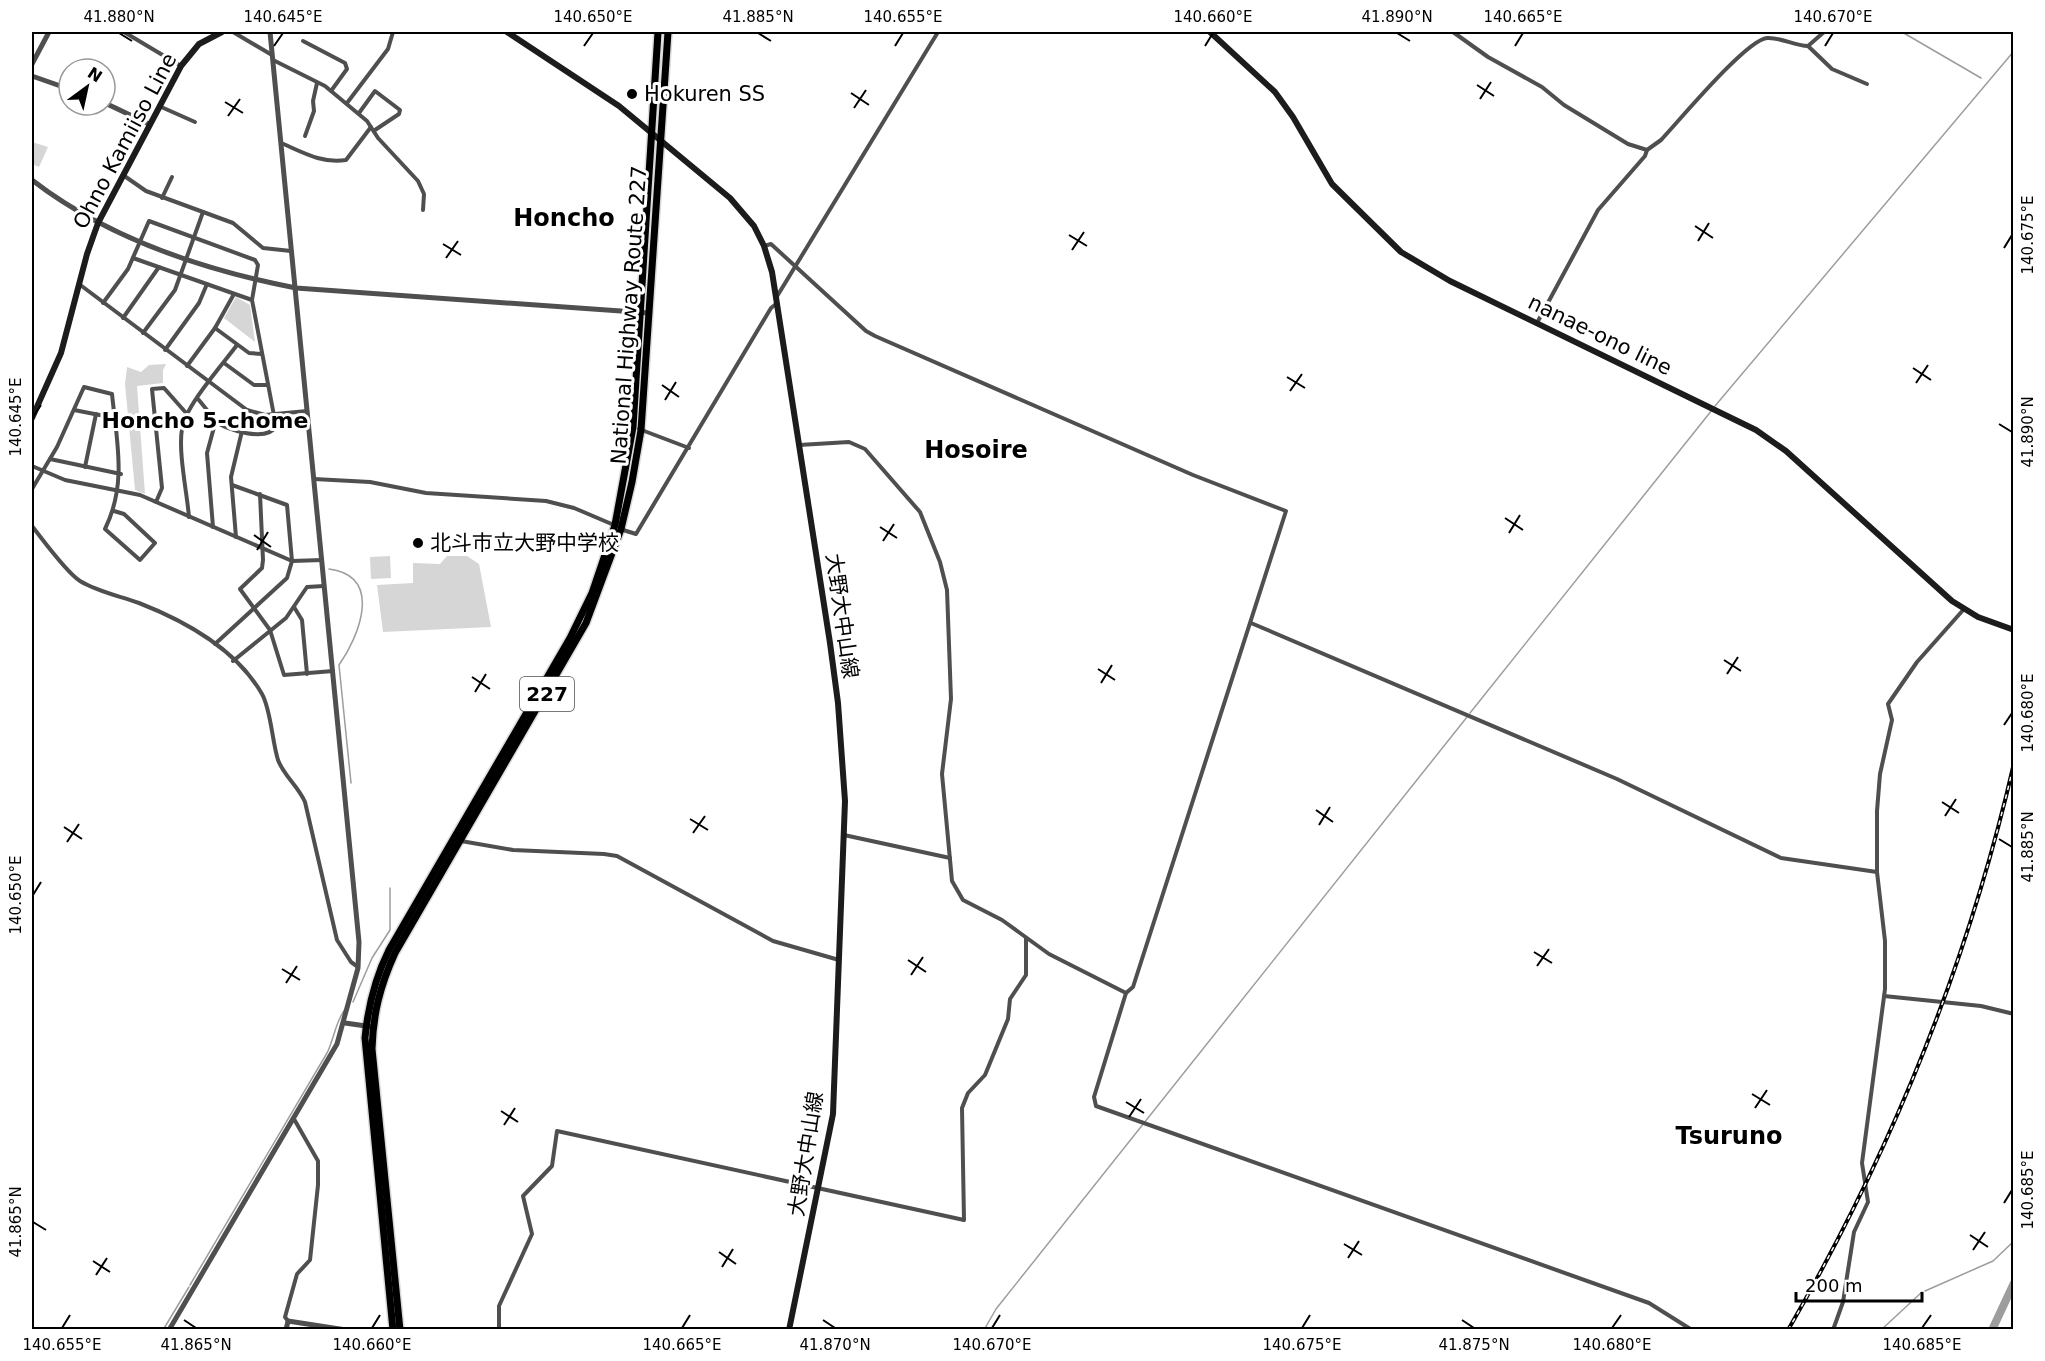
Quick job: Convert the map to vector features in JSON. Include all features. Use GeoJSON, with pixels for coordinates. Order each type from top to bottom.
{"type":"FeatureCollection","features":[{"type":"Feature","properties":{"kind":"highway","name":"National Highway Route 227"},"geometry":{"type":"LineString","coordinates":[[645,313],[658,32]]}},
{"type":"Feature","properties":{"kind":"highway","name":"National Highway Route 227"},"geometry":{"type":"LineString","coordinates":[[393,1329],[365,1038],[382,983],[395,953],[458,839],[586,623],[632,482],[668,32]]}},
{"type":"Feature","properties":{"kind":"highway","name":"National Highway Route 227"},"geometry":{"type":"LineString","coordinates":[[370,1027],[399,1329]]}},
{"type":"Feature","properties":{"kind":"main road","name":"Ohno Kamiiso Line"},"geometry":{"type":"LineString","coordinates":[[32,418],[61,353],[98,223],[181,66],[195,48],[213,33],[222,32]]}},
{"type":"Feature","properties":{"kind":"main road","name":"大野大中山線"},"geometry":{"type":"LineString","coordinates":[[507,32],[582,79],[660,138],[741,208],[754,226],[764,246],[776,301],[838,703],[844,835],[833,1114],[789,1329]]}},
{"type":"Feature","properties":{"kind":"main road","name":"nanae-ono line"},"geometry":{"type":"LineString","coordinates":[[1210,32],[1275,92],[1293,117],[1332,184],[1401,252],[1427,270],[1749,427],[1786,451],[1964,609],[1995,625],[2013,630]]}},
{"type":"Feature","properties":{"kind":"street"},"geometry":{"type":"LineString","coordinates":[[32,64],[49,32]]}},
{"type":"Feature","properties":{"kind":"street"},"geometry":{"type":"LineString","coordinates":[[124,32],[181,66]]}},
{"type":"Feature","properties":{"kind":"street"},"geometry":{"type":"LineString","coordinates":[[233,32],[331,91],[359,113],[373,128],[378,138],[418,181],[424,194],[423,210]]}},
{"type":"Feature","properties":{"kind":"street"},"geometry":{"type":"LineString","coordinates":[[169,1329],[337,1044],[345,1023],[358,968],[359,942],[270,32]]}},
{"type":"Feature","properties":{"kind":"street"},"geometry":{"type":"LineString","coordinates":[[347,103],[388,49],[393,32]]}},
{"type":"Feature","properties":{"kind":"street"},"geometry":{"type":"LineString","coordinates":[[314,479],[370,482],[426,493],[546,501],[574,508],[636,534],[938,32]]}},
{"type":"Feature","properties":{"kind":"street"},"geometry":{"type":"LineString","coordinates":[[1452,32],[1488,57],[1542,87],[1564,105],[1628,144],[1647,150],[1653,147],[1741,55],[1756,42],[1769,38],[1808,46],[1826,66],[1867,84]]}},
{"type":"Feature","properties":{"kind":"street"},"geometry":{"type":"LineString","coordinates":[[1808,46],[1824,32]]}},
{"type":"Feature","properties":{"kind":"street"},"geometry":{"type":"LineString","coordinates":[[303,41],[345,63],[347,69],[331,91]]}},
{"type":"Feature","properties":{"kind":"street"},"geometry":{"type":"LineString","coordinates":[[32,76],[57,85]]}},
{"type":"Feature","properties":{"kind":"street"},"geometry":{"type":"LineString","coordinates":[[305,136],[314,111],[313,101],[318,83]]}},
{"type":"Feature","properties":{"kind":"street"},"geometry":{"type":"LineString","coordinates":[[281,143],[320,160],[346,160],[373,128],[399,114],[400,110],[375,91],[359,113]]}},
{"type":"Feature","properties":{"kind":"street"},"geometry":{"type":"LineString","coordinates":[[158,106],[195,122]]}},
{"type":"Feature","properties":{"kind":"street"},"geometry":{"type":"LineString","coordinates":[[117,109],[149,124]]}},
{"type":"Feature","properties":{"kind":"street"},"geometry":{"type":"LineString","coordinates":[[1537,323],[1598,210],[1645,156],[1647,150]]}},
{"type":"Feature","properties":{"kind":"street"},"geometry":{"type":"LineString","coordinates":[[123,175],[146,191],[162,198],[233,223],[263,248],[292,251]]}},
{"type":"Feature","properties":{"kind":"street"},"geometry":{"type":"LineString","coordinates":[[162,198],[172,177]]}},
{"type":"Feature","properties":{"kind":"street"},"geometry":{"type":"LineString","coordinates":[[32,180],[62,203],[98,223],[140,241],[256,281],[296,288],[645,313]]}},
{"type":"Feature","properties":{"kind":"street"},"geometry":{"type":"LineString","coordinates":[[143,333],[175,290],[203,212]]}},
{"type":"Feature","properties":{"kind":"street"},"geometry":{"type":"LineString","coordinates":[[103,303],[128,268],[149,221],[255,260],[258,265],[252,300],[276,426],[267,434],[252,435],[216,420],[198,399]]}},
{"type":"Feature","properties":{"kind":"street"},"geometry":{"type":"LineString","coordinates":[[764,246],[771,244],[866,331],[875,336],[1193,475],[1286,511],[1133,987],[1126,993],[1093,1102],[1101,1108],[1649,1303],[1692,1329]]}},
{"type":"Feature","properties":{"kind":"street"},"geometry":{"type":"LineString","coordinates":[[133,258],[252,300]]}},
{"type":"Feature","properties":{"kind":"street"},"geometry":{"type":"LineString","coordinates":[[123,318],[159,267]]}},
{"type":"Feature","properties":{"kind":"street"},"geometry":{"type":"LineString","coordinates":[[79,284],[165,350],[253,413],[307,411]]}},
{"type":"Feature","properties":{"kind":"street"},"geometry":{"type":"LineString","coordinates":[[165,350],[199,303],[207,284]]}},
{"type":"Feature","properties":{"kind":"street"},"geometry":{"type":"LineString","coordinates":[[187,366],[215,328],[234,294]]}},
{"type":"Feature","properties":{"kind":"street"},"geometry":{"type":"LineString","coordinates":[[215,328],[249,353],[262,354]]}},
{"type":"Feature","properties":{"kind":"street"},"geometry":{"type":"LineString","coordinates":[[189,517],[182,438],[187,414],[237,345]]}},
{"type":"Feature","properties":{"kind":"street"},"geometry":{"type":"LineString","coordinates":[[224,363],[254,385],[268,385]]}},
{"type":"Feature","properties":{"kind":"street"},"geometry":{"type":"LineString","coordinates":[[32,489],[50,459],[84,387],[112,394],[121,474],[114,511],[105,529],[140,560],[155,543],[124,514],[114,511]]}},
{"type":"Feature","properties":{"kind":"street"},"geometry":{"type":"LineString","coordinates":[[156,502],[162,488],[152,389],[164,388],[187,414]]}},
{"type":"Feature","properties":{"kind":"street"},"geometry":{"type":"LineString","coordinates":[[74,410],[115,418]]}},
{"type":"Feature","properties":{"kind":"street"},"geometry":{"type":"LineString","coordinates":[[85,466],[96,414]]}},
{"type":"Feature","properties":{"kind":"street"},"geometry":{"type":"LineString","coordinates":[[213,527],[207,453],[216,420]]}},
{"type":"Feature","properties":{"kind":"street"},"geometry":{"type":"LineString","coordinates":[[637,428],[689,448]]}},
{"type":"Feature","properties":{"kind":"street"},"geometry":{"type":"LineString","coordinates":[[236,538],[232,486],[242,431]]}},
{"type":"Feature","properties":{"kind":"street"},"geometry":{"type":"LineString","coordinates":[[799,445],[849,442],[866,449],[916,506],[940,562],[947,590],[951,699],[942,774],[954,888],[963,900],[1002,920],[1026,939],[1126,993]]}},
{"type":"Feature","properties":{"kind":"street"},"geometry":{"type":"LineString","coordinates":[[50,459],[121,474]]}},
{"type":"Feature","properties":{"kind":"street"},"geometry":{"type":"LineString","coordinates":[[32,466],[65,480],[156,502],[292,561],[322,560]]}},
{"type":"Feature","properties":{"kind":"street"},"geometry":{"type":"LineString","coordinates":[[215,644],[287,578],[292,561],[287,505],[232,486]]}},
{"type":"Feature","properties":{"kind":"street"},"geometry":{"type":"LineString","coordinates":[[260,494],[264,550],[262,568],[240,589],[270,630],[284,675],[333,671]]}},
{"type":"Feature","properties":{"kind":"street"},"geometry":{"type":"LineString","coordinates":[[32,526],[79,580],[181,622],[215,644],[233,660],[265,701],[279,762],[305,802],[337,940],[351,962],[358,968]]}},
{"type":"Feature","properties":{"kind":"street"},"geometry":{"type":"LineString","coordinates":[[233,660],[286,618],[307,587],[324,586]]}},
{"type":"Feature","properties":{"kind":"street"},"geometry":{"type":"LineString","coordinates":[[294,607],[302,620],[307,674]]}},
{"type":"Feature","properties":{"kind":"street"},"geometry":{"type":"LineString","coordinates":[[1833,1329],[1844,1302],[1854,1232],[1868,1202],[1862,1163],[1884,996],[1885,940],[1877,872],[1878,787],[1892,720],[1888,704],[1917,662],[1964,609]]}},
{"type":"Feature","properties":{"kind":"street"},"geometry":{"type":"LineString","coordinates":[[1251,623],[1617,779],[1781,858],[1877,872]]}},
{"type":"Feature","properties":{"kind":"street"},"geometry":{"type":"LineString","coordinates":[[844,835],[950,858]]}},
{"type":"Feature","properties":{"kind":"street"},"geometry":{"type":"LineString","coordinates":[[458,839],[513,850],[610,854],[773,941],[840,961]]}},
{"type":"Feature","properties":{"kind":"street"},"geometry":{"type":"LineString","coordinates":[[499,1329],[499,1306],[532,1233],[523,1196],[552,1166],[557,1131],[964,1220],[962,1108],[968,1094],[985,1075],[1008,1019],[1010,999],[1026,975],[1026,939]]}},
{"type":"Feature","properties":{"kind":"street"},"geometry":{"type":"LineString","coordinates":[[1884,996],[1981,1006],[2013,1014]]}},
{"type":"Feature","properties":{"kind":"street"},"geometry":{"type":"LineString","coordinates":[[345,1023],[370,1027]]}},
{"type":"Feature","properties":{"kind":"street"},"geometry":{"type":"LineString","coordinates":[[286,1329],[288,1321],[285,1317],[297,1274],[310,1260],[318,1185],[318,1161],[294,1119]]}},
{"type":"Feature","properties":{"kind":"street"},"geometry":{"type":"LineString","coordinates":[[288,1321],[346,1329]]}},
{"type":"Feature","properties":{"kind":"shaded area"},"geometry":{"type":"Polygon","coordinates":[[[32,142],[48,147],[39,167],[32,164],[32,142]]]}},
{"type":"Feature","properties":{"kind":"shaded area"},"geometry":{"type":"Polygon","coordinates":[[[236,297],[250,305],[255,342],[224,318],[236,297]]]}},
{"type":"Feature","properties":{"kind":"shaded area"},"geometry":{"type":"Polygon","coordinates":[[[166,364],[163,370],[163,383],[137,386],[145,494],[135,490],[125,384],[127,367],[141,372],[149,365],[166,364]]]}},
{"type":"Feature","properties":{"kind":"shaded area"},"geometry":{"type":"Polygon","coordinates":[[[390,556],[391,578],[371,579],[370,557],[390,556]]]}},
{"type":"Feature","properties":{"kind":"shaded area"},"geometry":{"type":"Polygon","coordinates":[[[447,556],[467,556],[479,564],[491,627],[383,632],[377,585],[413,583],[413,563],[440,564],[447,556]]]}},
{"type":"Feature","properties":{"kind":"waterway"},"geometry":{"type":"LineString","coordinates":[[1902,32],[1981,78]]}},
{"type":"Feature","properties":{"kind":"waterway"},"geometry":{"type":"LineString","coordinates":[[1715,406],[2014,51]]}},
{"type":"Feature","properties":{"kind":"waterway"},"geometry":{"type":"LineString","coordinates":[[1470,713],[1712,410]]}},
{"type":"Feature","properties":{"kind":"waterway"},"geometry":{"type":"LineString","coordinates":[[329,569],[346,574],[356,583],[361,595],[362,608],[359,623],[347,653],[339,665],[351,783]]}},
{"type":"Feature","properties":{"kind":"waterway"},"geometry":{"type":"LineString","coordinates":[[984,1330],[996,1309],[1467,717]]}},
{"type":"Feature","properties":{"kind":"waterway"},"geometry":{"type":"LineString","coordinates":[[353,1002],[372,958],[390,930],[390,888]]}},
{"type":"Feature","properties":{"kind":"waterway"},"geometry":{"type":"LineString","coordinates":[[190,1285],[327,1053],[345,1010]]}},
{"type":"Feature","properties":{"kind":"waterway"},"geometry":{"type":"LineString","coordinates":[[1925,1291],[1993,1261],[2014,1241]]}},
{"type":"Feature","properties":{"kind":"waterway"},"geometry":{"type":"LineString","coordinates":[[1992,1330],[2014,1283]]}},
{"type":"Feature","properties":{"kind":"waterway"},"geometry":{"type":"LineString","coordinates":[[163,1330],[189,1287]]}},
{"type":"Feature","properties":{"kind":"waterway"},"geometry":{"type":"LineString","coordinates":[[1881,1330],[1922,1292]]}},
{"type":"Feature","properties":{"kind":"railway"},"geometry":{"type":"LineString","coordinates":[[1788,1330],[1860,1195],[1893,1125],[1922,1055],[1974,911],[2014,763]]}},
{"type":"Feature","properties":{"kind":"place","name":"Hokuren SS"},"geometry":{"type":"Point","coordinates":[632,94]}},
{"type":"Feature","properties":{"kind":"place","name":"北斗市立大野中学校"},"geometry":{"type":"Point","coordinates":[418,543]}},
{"type":"Feature","properties":{"kind":"district","name":"Honcho"},"geometry":{"type":"Point","coordinates":[564,218]}},
{"type":"Feature","properties":{"kind":"district","name":"Honcho 5-chome"},"geometry":{"type":"Point","coordinates":[205,420]}},
{"type":"Feature","properties":{"kind":"district","name":"Hosoire"},"geometry":{"type":"Point","coordinates":[976,450]}},
{"type":"Feature","properties":{"kind":"district","name":"Tsuruno"},"geometry":{"type":"Point","coordinates":[1729,1136]}}]}
